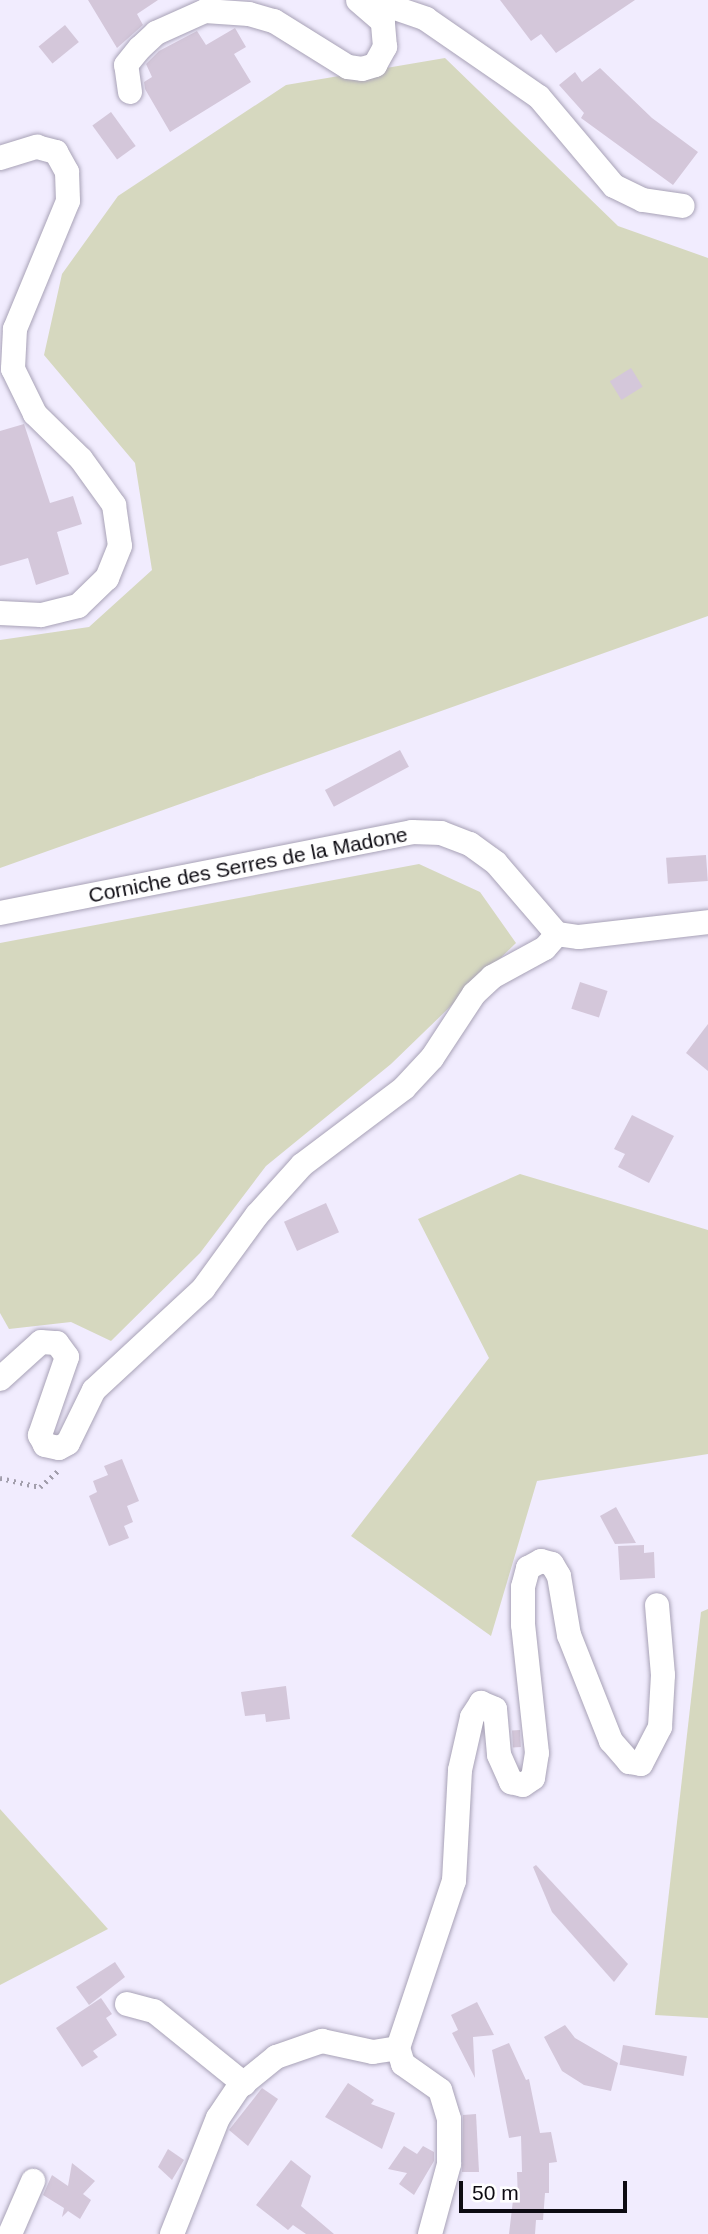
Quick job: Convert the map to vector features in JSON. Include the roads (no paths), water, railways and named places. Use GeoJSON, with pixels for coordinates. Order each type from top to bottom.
{"type":"FeatureCollection","features":[{"type":"Feature","properties":{"kind":"street"},"geometry":{"type":"LineString","coordinates":[[130,92],[126,65],[140,48],[156,33],[205,11],[249,14],[274,21],[326,57],[362,69],[375,65],[385,47],[383,22],[363,4]]}},
{"type":"Feature","properties":{"kind":"street"},"geometry":{"type":"LineString","coordinates":[[363,4],[392,7],[426,19],[539,97],[614,186],[643,200],[683,206]]}},
{"type":"Feature","properties":{"kind":"street"},"geometry":{"type":"LineString","coordinates":[[0,158],[37,147],[55,152],[67,172],[68,201],[15,329],[13,369],[35,414],[80,459],[114,505],[120,546],[107,578],[78,606],[41,615],[0,613]]}},
{"type":"Feature","properties":{"kind":"street","name":"Corniche des Serres de la Madone"},"geometry":{"type":"LineString","coordinates":[[0,913],[412,832],[441,834],[470,844],[496,863],[544,924],[558,934]]}},
{"type":"Feature","properties":{"kind":"street"},"geometry":{"type":"LineString","coordinates":[[0,1379],[41,1342],[57,1343],[67,1357],[40,1435],[45,1445],[59,1448],[68,1443],[94,1390],[203,1289],[257,1215],[302,1166],[404,1088],[432,1058],[474,994],[492,977],[545,948],[558,934],[579,937],[708,922]]}},
{"type":"Feature","properties":{"kind":"street"},"geometry":{"type":"LineString","coordinates":[[430,2234],[449,2164],[449,2119],[440,2090],[402,2064],[398,2048],[454,1881],[460,1770],[472,1717],[481,1703],[495,1709],[499,1755],[511,1782],[523,1785],[533,1778],[537,1753],[523,1625],[528,1568],[541,1561],[552,1564],[559,1576],[569,1636],[611,1741],[629,1762],[642,1764],[652,1752],[660,1727],[663,1675],[657,1605]]}},
{"type":"Feature","properties":{"kind":"street"},"geometry":{"type":"LineString","coordinates":[[127,2004],[154,2011],[244,2084]]}},
{"type":"Feature","properties":{"kind":"street"},"geometry":{"type":"LineString","coordinates":[[172,2234],[218,2118],[244,2084],[276,2057],[321,2041],[373,2052],[398,2048]]}},
{"type":"Feature","properties":{"kind":"street"},"geometry":{"type":"LineString","coordinates":[[10,2234],[33,2181]]}}]}
